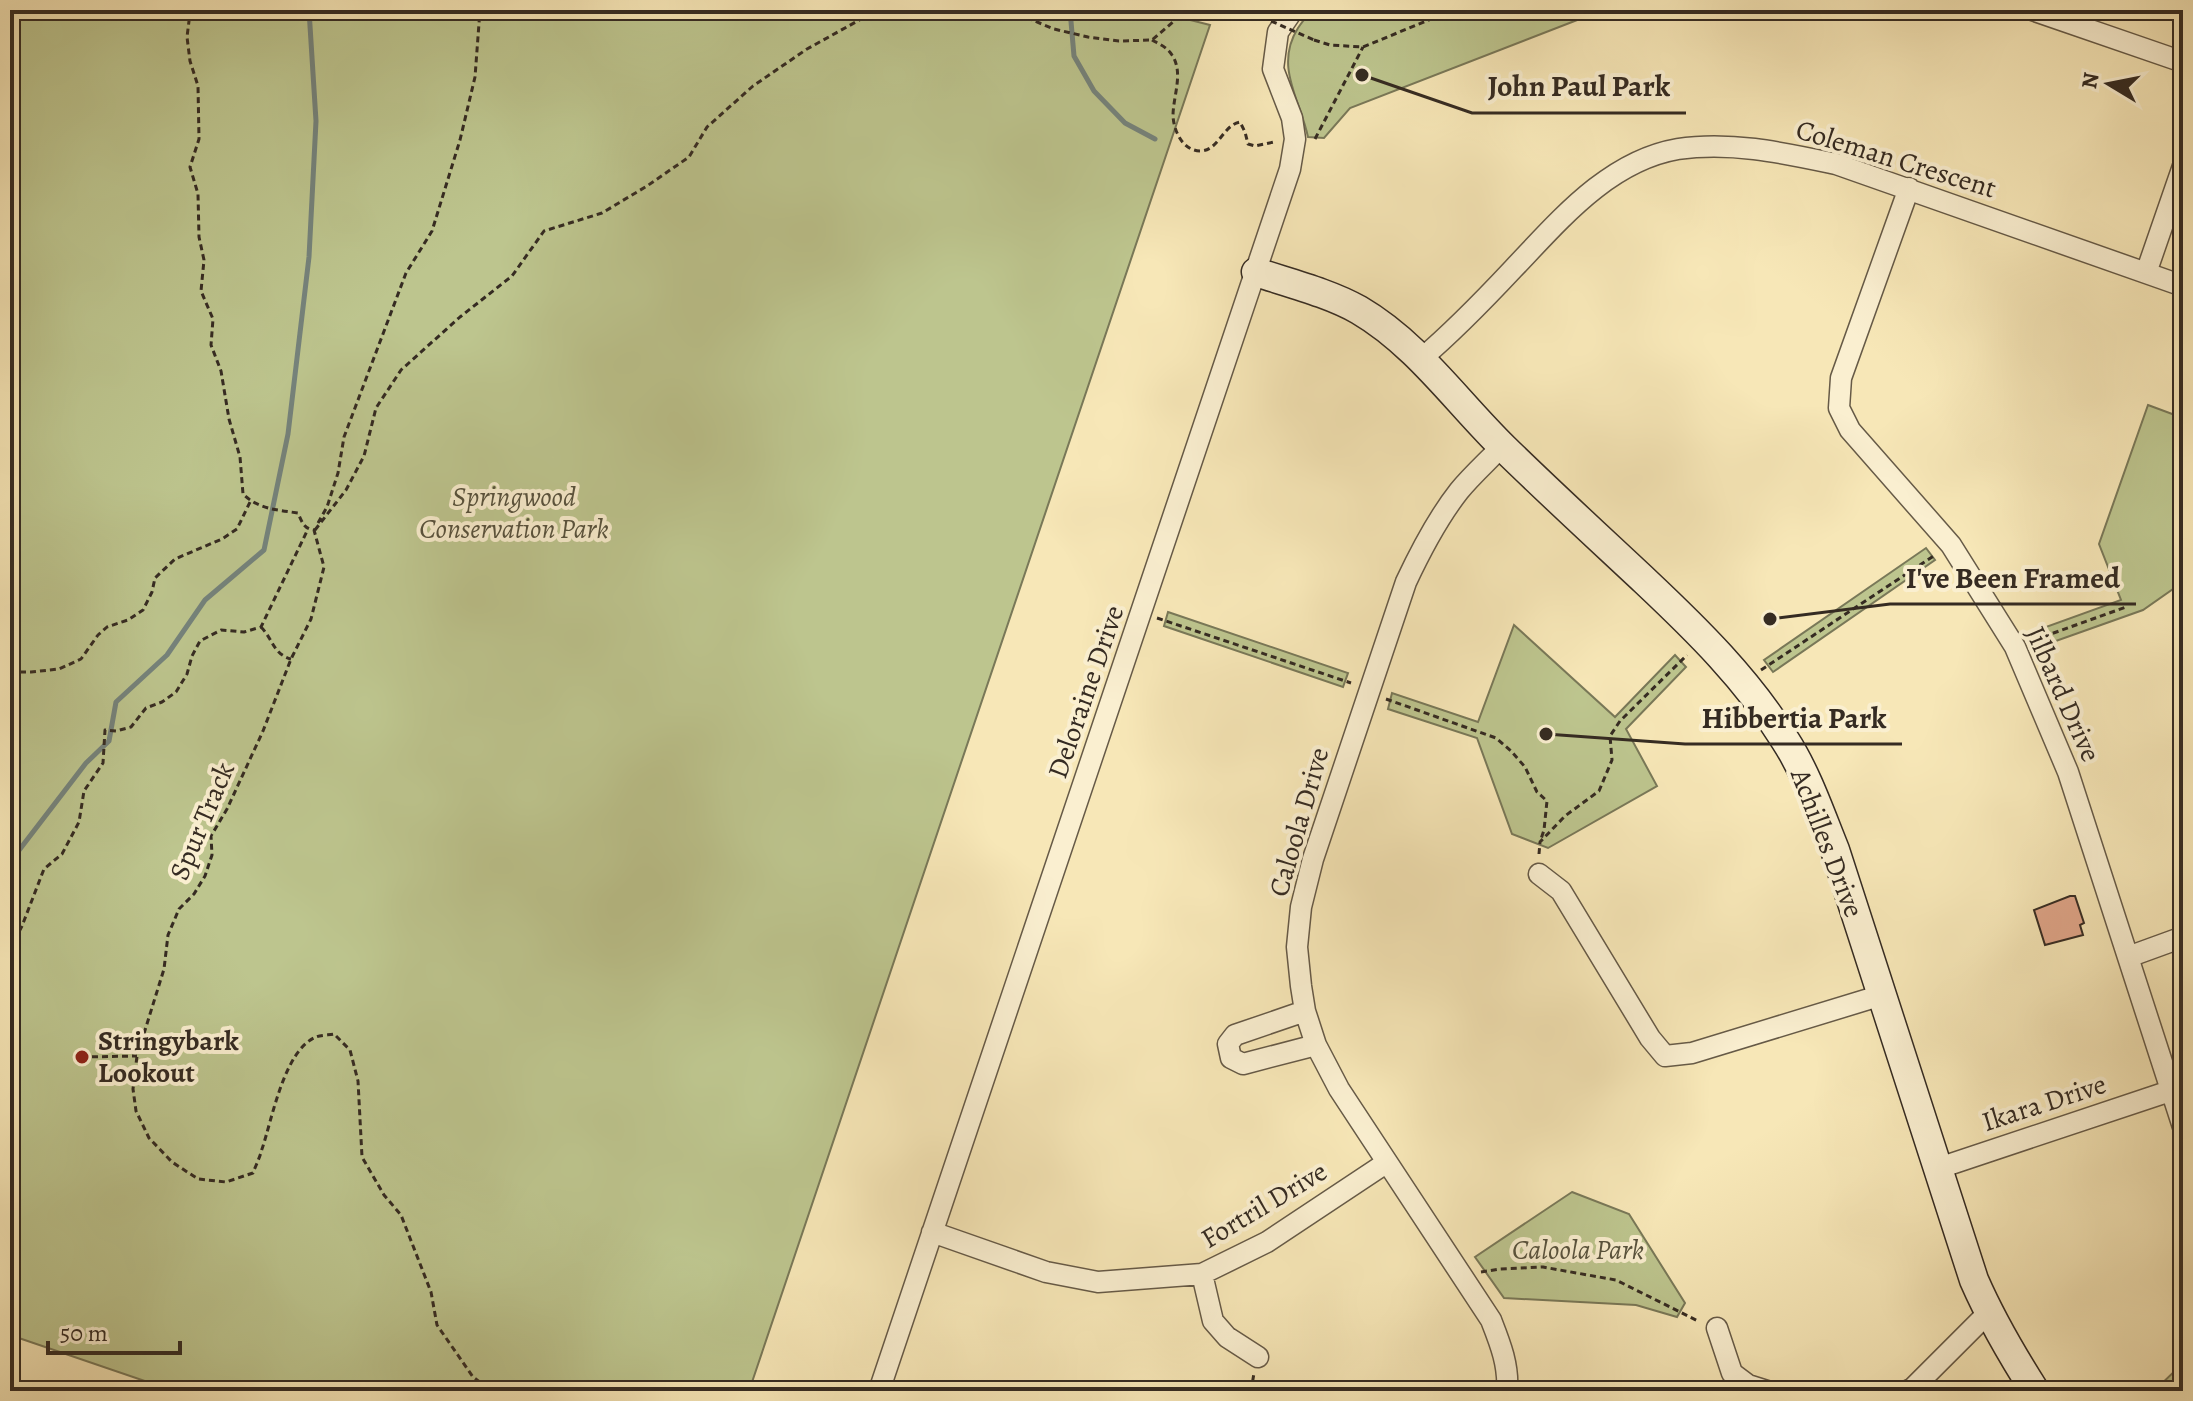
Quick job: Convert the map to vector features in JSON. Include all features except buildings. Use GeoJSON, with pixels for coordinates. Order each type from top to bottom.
{"type":"FeatureCollection","features":[{"type":"Feature","properties":{"kind":"street","name":"Deloraine Drive"},"geometry":{"type":"LineString","coordinates":[[879,1391],[1290,169],[1295,139],[1292,118],[1273,69],[1278,32],[1293,10]]}},
{"type":"Feature","properties":{"kind":"street"},"geometry":{"type":"LineString","coordinates":[[2032,10],[2183,62]]}},
{"type":"Feature","properties":{"kind":"street","name":"Coleman Crescent"},"geometry":{"type":"LineString","coordinates":[[1421,359],[1454,332],[1573,207],[1608,178],[1641,161],[1677,150],[1725,147],[1779,152],[1836,164],[2183,286]]}},
{"type":"Feature","properties":{"kind":"street"},"geometry":{"type":"LineString","coordinates":[[2146,273],[2183,166]]}},
{"type":"Feature","properties":{"kind":"street","name":"Jilbard Drive"},"geometry":{"type":"LineString","coordinates":[[1909,188],[1841,378],[1839,408],[1850,430],[1951,545],[2015,647],[2068,772],[2183,1127]]}},
{"type":"Feature","properties":{"kind":"street","name":"Achilles Drive"},"geometry":{"type":"LineString","coordinates":[[1256,272],[1357,309],[1386,328],[1421,359],[1502,446],[1704,637],[1744,681],[1787,741],[1835,850],[1974,1280],[1988,1313],[2035,1391]]}},
{"type":"Feature","properties":{"kind":"street","name":"Caloola Drive"},"geometry":{"type":"LineString","coordinates":[[1502,446],[1460,490],[1443,514],[1422,547],[1406,582],[1313,859],[1301,907],[1297,947],[1305,1011],[1316,1045],[1339,1089],[1386,1163],[1491,1320],[1503,1349],[1507,1391]]}},
{"type":"Feature","properties":{"kind":"street"},"geometry":{"type":"LineString","coordinates":[[1539,874],[1561,891],[1650,1038],[1665,1056],[1692,1053],[1882,995]]}},
{"type":"Feature","properties":{"kind":"street"},"geometry":{"type":"LineString","coordinates":[[2128,957],[2183,937]]}},
{"type":"Feature","properties":{"kind":"street"},"geometry":{"type":"LineString","coordinates":[[1305,1011],[1235,1035],[1228,1044],[1231,1058],[1243,1064],[1316,1045]]}},
{"type":"Feature","properties":{"kind":"street","name":"Ikara Drive"},"geometry":{"type":"LineString","coordinates":[[1936,1169],[2170,1091]]}},
{"type":"Feature","properties":{"kind":"street","name":"Fortril Drive"},"geometry":{"type":"LineString","coordinates":[[932,1232],[1046,1272],[1098,1282],[1202,1274],[1267,1242],[1386,1163]]}},
{"type":"Feature","properties":{"kind":"street"},"geometry":{"type":"LineString","coordinates":[[1202,1274],[1213,1321],[1227,1337],[1258,1357]]}},
{"type":"Feature","properties":{"kind":"street"},"geometry":{"type":"LineString","coordinates":[[1907,1391],[1988,1313]]}},
{"type":"Feature","properties":{"kind":"street"},"geometry":{"type":"LineString","coordinates":[[1717,1328],[1732,1373],[1748,1385],[1767,1391]]}},
{"type":"Feature","properties":{"kind":"path"},"geometry":{"type":"LineString","coordinates":[[193,10],[187,37],[198,86],[199,139],[190,167],[198,194],[199,237],[204,260],[201,291],[213,319],[211,345],[221,371],[229,419],[240,457],[243,494],[263,507],[298,513],[304,525],[314,530]]}},
{"type":"Feature","properties":{"kind":"path"},"geometry":{"type":"LineString","coordinates":[[314,530],[327,507],[338,473],[344,437],[406,273],[432,231],[460,140],[475,77],[480,10]]}},
{"type":"Feature","properties":{"kind":"path"},"geometry":{"type":"LineString","coordinates":[[314,530],[346,490],[364,456],[376,408],[401,370],[512,276],[544,231],[602,213],[647,186],[689,157],[707,127],[753,86],[807,49],[883,10]]}},
{"type":"Feature","properties":{"kind":"path"},"geometry":{"type":"LineString","coordinates":[[1008,10],[1054,29],[1088,37],[1119,41],[1152,40],[1163,45],[1174,57],[1178,85],[1173,116],[1180,140],[1191,150],[1205,151],[1233,124],[1240,122],[1248,144],[1255,146],[1295,139],[1313,143],[1363,47]]}},
{"type":"Feature","properties":{"kind":"path"},"geometry":{"type":"LineString","coordinates":[[1152,40],[1180,16],[1226,10]]}},
{"type":"Feature","properties":{"kind":"path"},"geometry":{"type":"LineString","coordinates":[[1240,10],[1330,45],[1363,47],[1453,10]]}},
{"type":"Feature","properties":{"kind":"path"},"geometry":{"type":"LineString","coordinates":[[10,672],[59,669],[81,659],[107,627],[128,620],[143,610],[155,578],[175,559],[222,539],[237,529],[250,501]]}},
{"type":"Feature","properties":{"kind":"path"},"geometry":{"type":"LineString","coordinates":[[10,949],[44,869],[62,854],[79,822],[84,791],[103,763],[105,730],[131,727],[146,708],[176,692],[200,641],[221,630],[244,632],[261,627],[308,529]]}},
{"type":"Feature","properties":{"kind":"path","name":"Spur Track"},"geometry":{"type":"LineString","coordinates":[[314,530],[324,567],[311,619],[291,659],[263,731],[211,836],[212,855],[205,876],[194,894],[179,909],[168,935],[164,969],[137,1056],[133,1089],[136,1111],[149,1138],[172,1162],[198,1179],[226,1182],[253,1173],[282,1083],[299,1050],[314,1037],[334,1034],[350,1050],[358,1081],[362,1157],[384,1195],[401,1215],[431,1292],[437,1325],[473,1377],[492,1391]]}},
{"type":"Feature","properties":{"kind":"path"},"geometry":{"type":"LineString","coordinates":[[1744,681],[1951,545]]}},
{"type":"Feature","properties":{"kind":"path"},"geometry":{"type":"LineString","coordinates":[[2015,647],[2126,607]]}},
{"type":"Feature","properties":{"kind":"path"},"geometry":{"type":"LineString","coordinates":[[261,627],[268,634],[275,651],[291,659]]}},
{"type":"Feature","properties":{"kind":"path"},"geometry":{"type":"LineString","coordinates":[[1539,874],[1540,842],[1565,816],[1599,791],[1612,760],[1610,736],[1620,721],[1704,637]]}},
{"type":"Feature","properties":{"kind":"path"},"geometry":{"type":"LineString","coordinates":[[82,1057],[137,1056]]}},
{"type":"Feature","properties":{"kind":"path"},"geometry":{"type":"LineString","coordinates":[[1461,1276],[1500,1269],[1543,1267],[1616,1280],[1694,1320],[1717,1328]]}},
{"type":"Feature","properties":{"kind":"path"},"geometry":{"type":"LineString","coordinates":[[2167,1391],[2183,1375]]}},
{"type":"Feature","properties":{"kind":"green space","name":"Springwood Conservation Park"},"geometry":{"type":"Polygon","coordinates":[[[10,10],[1151,10],[1210,25],[749,1391],[174,1391],[10,1335],[10,10]]]}},
{"type":"Feature","properties":{"kind":"green space"},"geometry":{"type":"Polygon","coordinates":[[[1315,10],[1603,10],[1350,108],[1324,138],[1308,137],[1291,82],[1288,56],[1298,28],[1315,10]]]}},
{"type":"Feature","properties":{"kind":"green space"},"geometry":{"type":"Polygon","coordinates":[[[2148,405],[2183,418],[2183,582],[2143,610],[2039,647],[2032,632],[2121,600],[2099,544],[2148,405]]]}},
{"type":"Feature","properties":{"kind":"green space"},"geometry":{"type":"Polygon","coordinates":[[[1926,548],[1935,560],[1773,672],[1764,660],[1926,548]]]}},
{"type":"Feature","properties":{"kind":"green space"},"geometry":{"type":"Polygon","coordinates":[[[1168,612],[1348,673],[1343,687],[1164,626],[1168,612]]]}},
{"type":"Feature","properties":{"kind":"green space"},"geometry":{"type":"Polygon","coordinates":[[[1514,625],[1615,717],[1675,655],[1686,667],[1626,729],[1657,786],[1548,848],[1512,834],[1477,738],[1388,709],[1392,693],[1478,722],[1514,625]]]}},
{"type":"Feature","properties":{"kind":"green space","name":"Caloola Park"},"geometry":{"type":"Polygon","coordinates":[[[1572,1192],[1629,1214],[1685,1303],[1677,1317],[1636,1305],[1504,1298],[1475,1257],[1572,1192]]]}},
{"type":"Feature","properties":{"kind":"green space"},"geometry":{"type":"Polygon","coordinates":[[[2183,1363],[2183,1384],[2176,1391],[2154,1391],[2183,1363]]]}},
{"type":"Feature","properties":{"kind":"waterway"},"geometry":{"type":"LineString","coordinates":[[10,862],[86,763],[109,741],[116,702],[167,655],[205,600],[264,550],[288,434],[309,257],[316,121],[309,10]]}},
{"type":"Feature","properties":{"kind":"waterway"},"geometry":{"type":"LineString","coordinates":[[1070,10],[1074,56],[1094,91],[1125,123],[1155,139]]}},
{"type":"Feature","properties":{"kind":"waterway"},"geometry":{"type":"LineString","coordinates":[[10,843],[17,853]]}},
{"type":"Feature","properties":{"kind":"place","name":"John Paul Park"},"geometry":{"type":"Point","coordinates":[1362,75]}},
{"type":"Feature","properties":{"kind":"place","name":"I've Been Framed"},"geometry":{"type":"Point","coordinates":[1770,619]}},
{"type":"Feature","properties":{"kind":"place","name":"Hibbertia Park"},"geometry":{"type":"Point","coordinates":[1546,734]}},
{"type":"Feature","properties":{"kind":"place","name":"Stringybark Lookout"},"geometry":{"type":"Point","coordinates":[82,1057]}}]}
